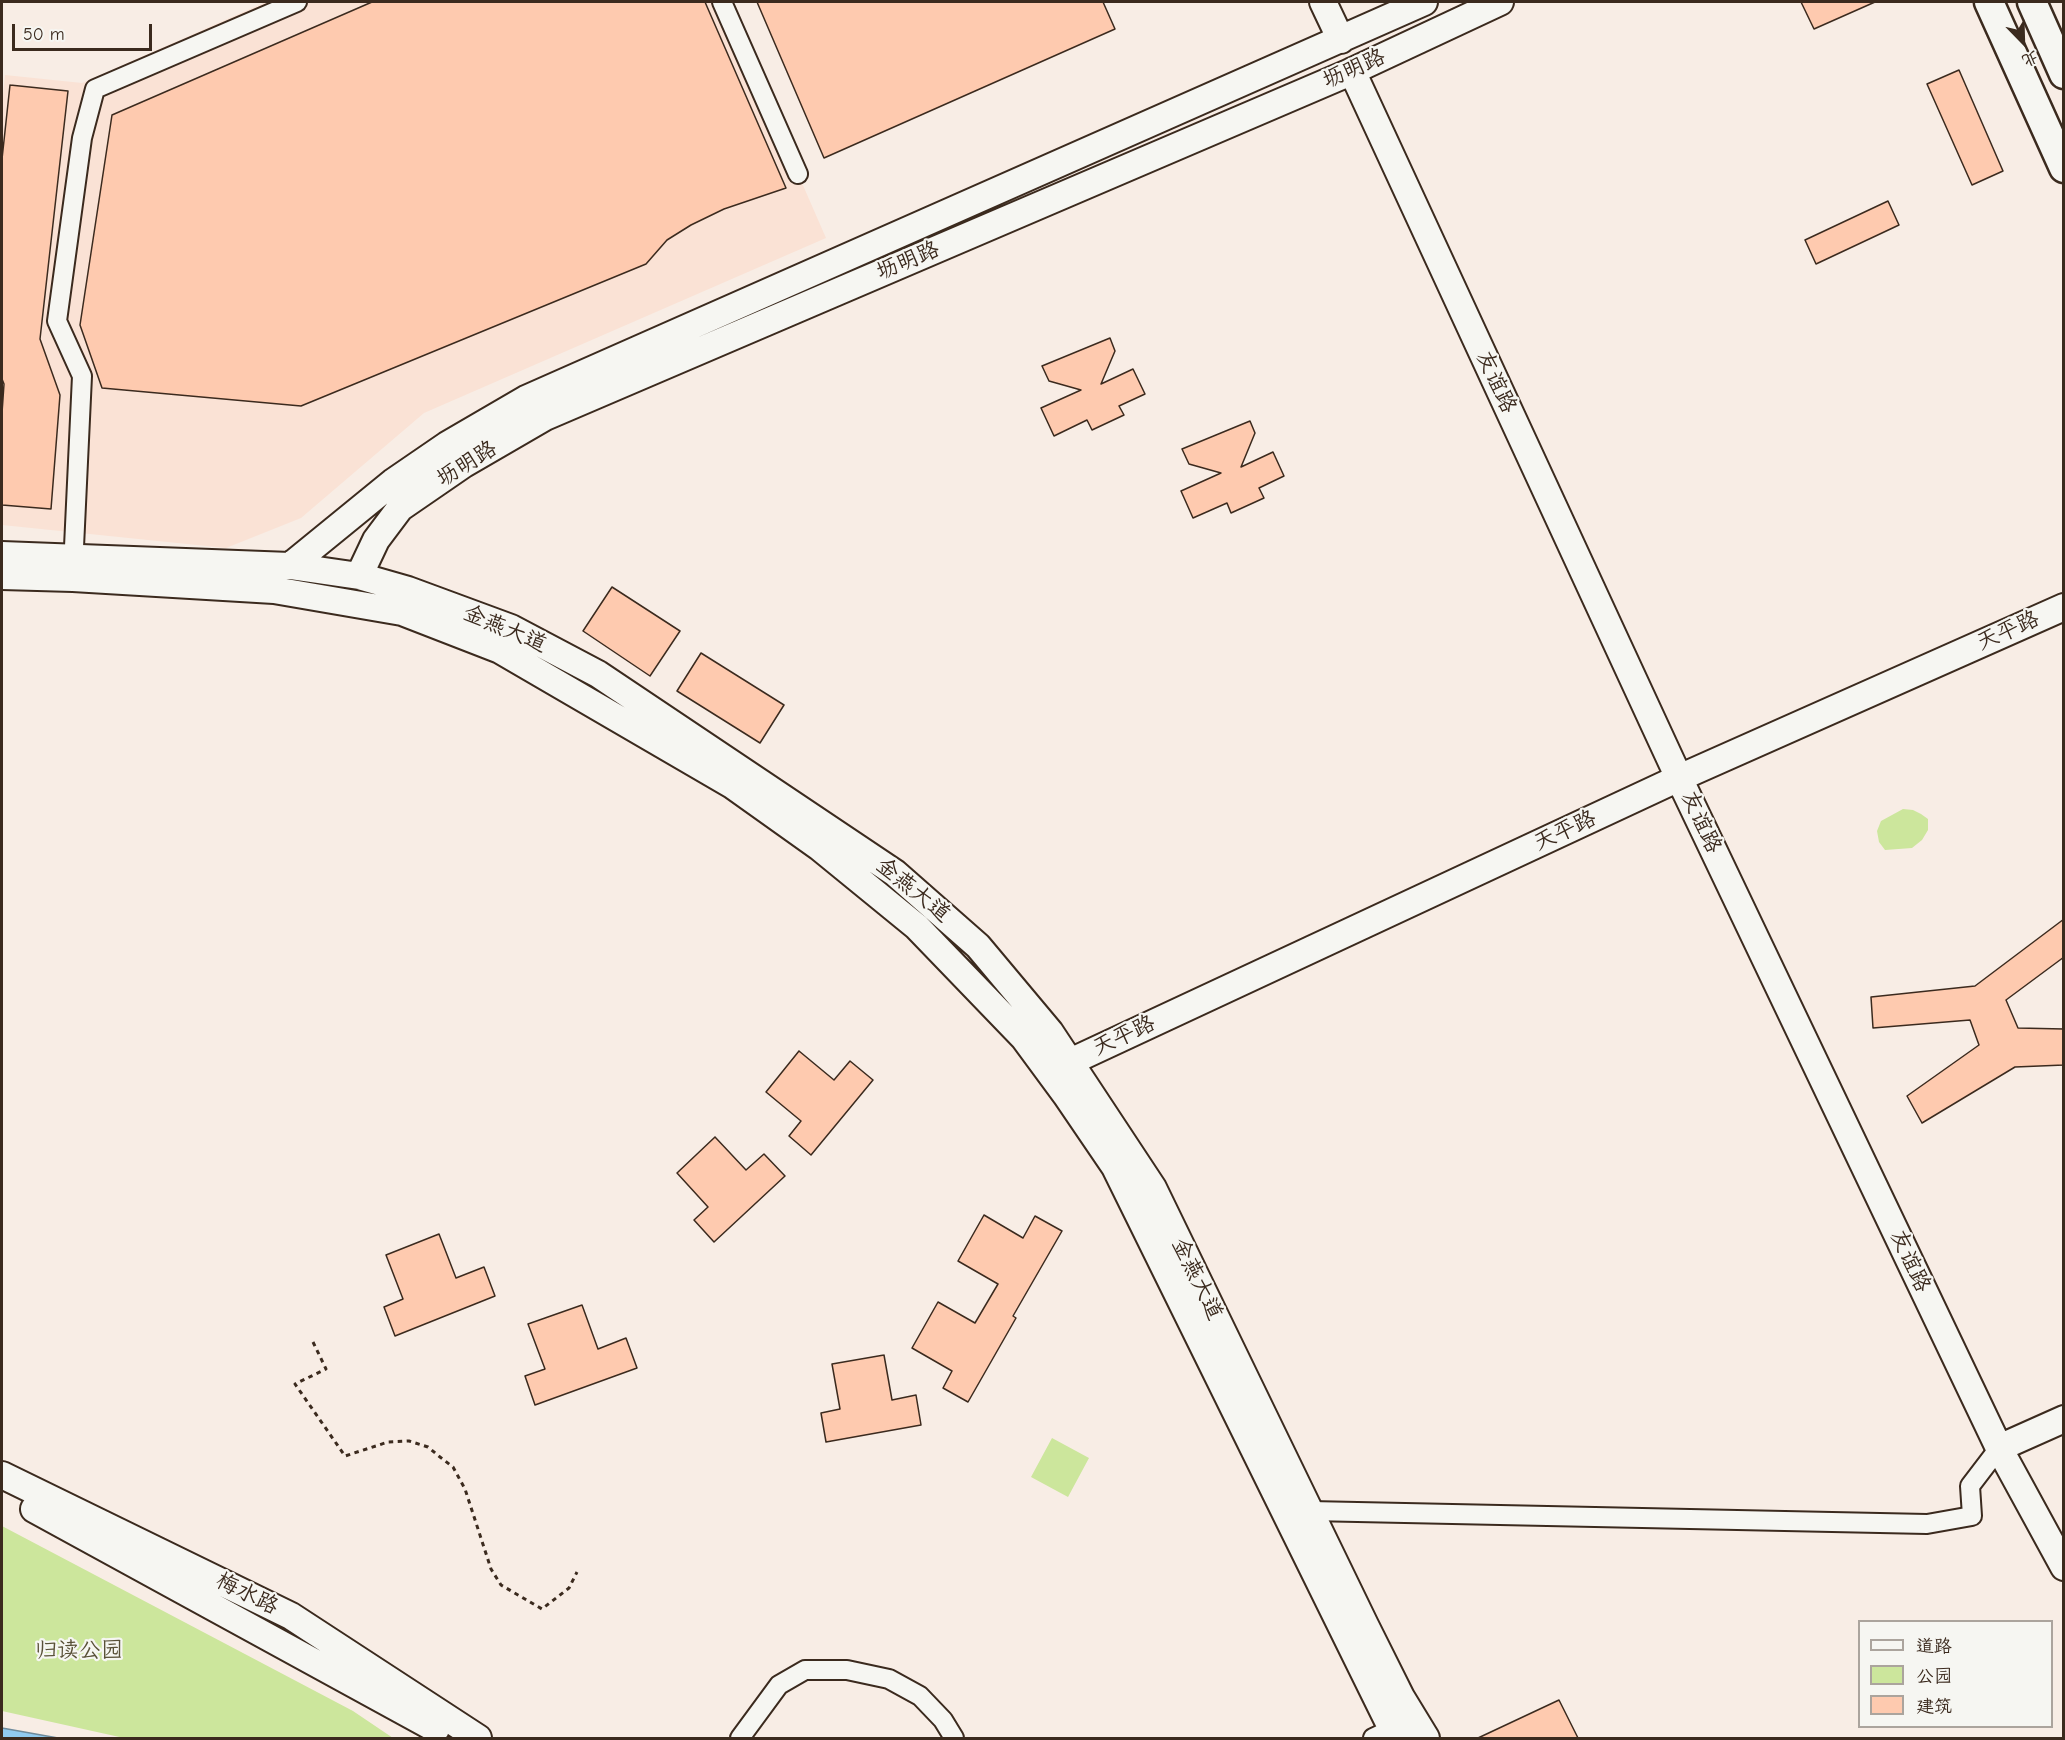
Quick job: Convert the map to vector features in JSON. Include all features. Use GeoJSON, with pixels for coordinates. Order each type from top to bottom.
{"type":"FeatureCollection","features":[{"type":"Feature","properties":{"kind":"main road"},"geometry":{"type":"LineString","coordinates":[[1323,2],[1348,36]]}},
{"type":"Feature","properties":{"kind":"main road"},"geometry":{"type":"LineString","coordinates":[[1340,2],[1348,36]]}},
{"type":"Feature","properties":{"kind":"main road","name":"坜明路"},"geometry":{"type":"LineString","coordinates":[[290,566],[393,482],[447,445],[526,399],[1424,2]]}},
{"type":"Feature","properties":{"kind":"main road","name":"坜明路"},"geometry":{"type":"LineString","coordinates":[[359,576],[376,540],[400,508],[464,464],[545,417],[1352,71],[1500,2]]}},
{"type":"Feature","properties":{"kind":"main road"},"geometry":{"type":"LineString","coordinates":[[1989,2],[2064,168]]}},
{"type":"Feature","properties":{"kind":"main road"},"geometry":{"type":"LineString","coordinates":[[2032,2],[2064,74]]}},
{"type":"Feature","properties":{"kind":"main road","name":"友谊路"},"geometry":{"type":"LineString","coordinates":[[1352,71],[1679,778],[1999,1448],[2064,1567]]}},
{"type":"Feature","properties":{"kind":"main road","name":"金燕大道"},"geometry":{"type":"LineString","coordinates":[[2,555],[290,566],[359,576],[408,590],[511,628],[598,674],[895,873],[978,946],[1050,1032],[1153,1188],[1401,1697],[1426,1738]]}},
{"type":"Feature","properties":{"kind":"main road","name":"金燕大道"},"geometry":{"type":"LineString","coordinates":[[2,576],[274,590],[402,612],[500,650],[732,784],[819,847],[917,927],[1024,1038],[1115,1167],[1388,1735]]}},
{"type":"Feature","properties":{"kind":"main road","name":"天平路"},"geometry":{"type":"LineString","coordinates":[[1070,1062],[1679,778],[2064,607]]}},
{"type":"Feature","properties":{"kind":"main road"},"geometry":{"type":"LineString","coordinates":[[1999,1448],[2064,1419]]}},
{"type":"Feature","properties":{"kind":"main road","name":"梅水路"},"geometry":{"type":"LineString","coordinates":[[2,1475],[291,1616],[478,1738]]}},
{"type":"Feature","properties":{"kind":"main road","name":"梅水路"},"geometry":{"type":"LineString","coordinates":[[2,1492],[453,1738]]}},
{"type":"Feature","properties":{"kind":"street"},"geometry":{"type":"LineString","coordinates":[[74,547],[82,376],[57,321],[82,138],[95,89],[297,2]]}},
{"type":"Feature","properties":{"kind":"street"},"geometry":{"type":"LineString","coordinates":[[722,2],[798,174]]}},
{"type":"Feature","properties":{"kind":"street"},"geometry":{"type":"LineString","coordinates":[[1310,1511],[1927,1524],[1972,1516],[1970,1486],[1999,1448]]}},
{"type":"Feature","properties":{"kind":"street"},"geometry":{"type":"LineString","coordinates":[[740,1738],[779,1685],[805,1670],[847,1670],[889,1679],[920,1695],[943,1720],[954,1738]]}},
{"type":"Feature","properties":{"kind":"path"},"geometry":{"type":"LineString","coordinates":[[313,1342],[326,1369],[295,1384],[345,1456],[388,1442],[409,1441],[428,1447],[453,1467],[465,1490],[491,1569],[501,1585],[542,1609],[569,1588],[577,1572]]}},
{"type":"Feature","properties":{"kind":"shaded area"},"geometry":{"type":"Polygon","coordinates":[[[266,2],[723,2],[826,238],[424,413],[301,518],[226,548],[2,525],[2,105],[5,75],[82,83],[266,2]]]}},
{"type":"Feature","properties":{"kind":"green space"},"geometry":{"type":"Polygon","coordinates":[[[1903,809],[1913,810],[1928,819],[1928,830],[1922,840],[1912,848],[1885,850],[1879,842],[1877,831],[1881,821],[1903,809]]]}},
{"type":"Feature","properties":{"kind":"green space"},"geometry":{"type":"Polygon","coordinates":[[[1052,1438],[1089,1458],[1068,1497],[1031,1477],[1052,1438]]]}},
{"type":"Feature","properties":{"kind":"green space","name":"归读公园"},"geometry":{"type":"Polygon","coordinates":[[[2,1526],[353,1711],[393,1738],[124,1738],[2,1711],[2,1526]]]}},
{"type":"Feature","properties":{"kind":"water"},"geometry":{"type":"Polygon","coordinates":[[[2,1728],[58,1738],[2,1738],[2,1728]]]}},
{"type":"Feature","properties":{"kind":"building"},"geometry":{"type":"Polygon","coordinates":[[[372,2],[705,2],[786,188],[724,209],[691,225],[667,240],[646,264],[301,406],[102,388],[80,325],[112,115],[372,2]]]}},
{"type":"Feature","properties":{"kind":"building"},"geometry":{"type":"Polygon","coordinates":[[[757,2],[1103,2],[1115,29],[824,158],[757,2]]]}},
{"type":"Feature","properties":{"kind":"building"},"geometry":{"type":"Polygon","coordinates":[[[1801,2],[1875,2],[1814,29],[1801,2]]]}},
{"type":"Feature","properties":{"kind":"building"},"geometry":{"type":"Polygon","coordinates":[[[1959,70],[2003,171],[1972,185],[1927,84],[1959,70]]]}},
{"type":"Feature","properties":{"kind":"building"},"geometry":{"type":"Polygon","coordinates":[[[10,85],[68,91],[40,339],[60,395],[51,509],[2,505],[4,384],[2,379],[2,159],[10,85]]]}},
{"type":"Feature","properties":{"kind":"building"},"geometry":{"type":"Polygon","coordinates":[[[1888,201],[1899,225],[1816,264],[1805,240],[1888,201]]]}},
{"type":"Feature","properties":{"kind":"building"},"geometry":{"type":"Polygon","coordinates":[[[1110,338],[1115,351],[1101,384],[1133,369],[1145,394],[1119,406],[1124,415],[1092,430],[1087,420],[1054,436],[1041,408],[1081,390],[1049,381],[1042,366],[1110,338]]]}},
{"type":"Feature","properties":{"kind":"building"},"geometry":{"type":"Polygon","coordinates":[[[1250,421],[1255,433],[1241,467],[1273,452],[1284,476],[1259,488],[1264,498],[1231,513],[1227,503],[1193,518],[1181,491],[1221,473],[1189,464],[1182,449],[1250,421]]]}},
{"type":"Feature","properties":{"kind":"building"},"geometry":{"type":"Polygon","coordinates":[[[612,587],[680,631],[650,676],[583,631],[612,587]]]}},
{"type":"Feature","properties":{"kind":"building"},"geometry":{"type":"Polygon","coordinates":[[[701,653],[784,705],[760,743],[677,691],[701,653]]]}},
{"type":"Feature","properties":{"kind":"building"},"geometry":{"type":"Polygon","coordinates":[[[2064,919],[2064,957],[2006,1000],[2018,1028],[2064,1029],[2064,1065],[2015,1067],[1922,1123],[1907,1096],[1979,1045],[1970,1020],[1873,1028],[1871,997],[1975,986],[2064,919]]]}},
{"type":"Feature","properties":{"kind":"building"},"geometry":{"type":"Polygon","coordinates":[[[799,1051],[834,1080],[850,1061],[873,1080],[811,1155],[789,1136],[801,1121],[766,1092],[799,1051]]]}},
{"type":"Feature","properties":{"kind":"building"},"geometry":{"type":"Polygon","coordinates":[[[715,1137],[746,1170],[764,1154],[785,1176],[714,1242],[694,1220],[708,1207],[677,1173],[715,1137]]]}},
{"type":"Feature","properties":{"kind":"building"},"geometry":{"type":"Polygon","coordinates":[[[984,1215],[1023,1238],[1035,1216],[1062,1231],[1013,1316],[1016,1318],[968,1402],[943,1388],[952,1371],[912,1348],[938,1302],[975,1323],[998,1284],[958,1261],[984,1215]]]}},
{"type":"Feature","properties":{"kind":"building"},"geometry":{"type":"Polygon","coordinates":[[[439,1234],[456,1278],[484,1267],[495,1296],[395,1336],[384,1307],[403,1299],[386,1255],[439,1234]]]}},
{"type":"Feature","properties":{"kind":"building"},"geometry":{"type":"Polygon","coordinates":[[[582,1305],[598,1349],[626,1338],[637,1368],[535,1405],[525,1376],[545,1369],[528,1324],[582,1305]]]}},
{"type":"Feature","properties":{"kind":"building"},"geometry":{"type":"Polygon","coordinates":[[[884,1355],[892,1400],[916,1395],[921,1425],[826,1442],[821,1413],[840,1409],[832,1364],[884,1355]]]}},
{"type":"Feature","properties":{"kind":"building"},"geometry":{"type":"Polygon","coordinates":[[[1559,1700],[1578,1738],[1478,1738],[1559,1700]]]}}]}
